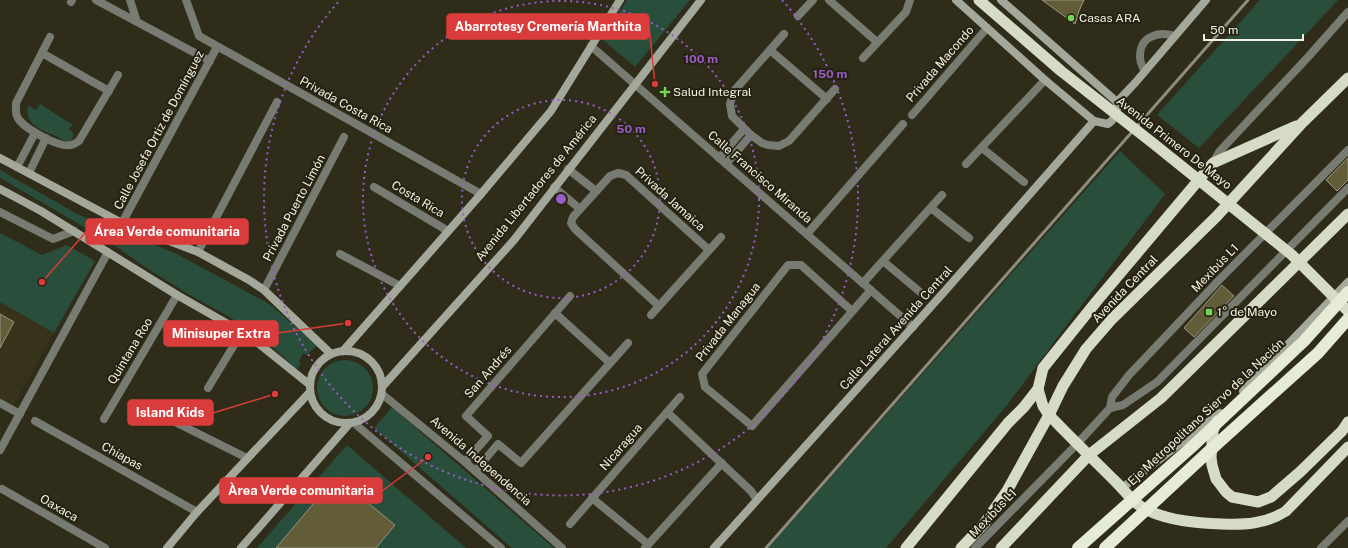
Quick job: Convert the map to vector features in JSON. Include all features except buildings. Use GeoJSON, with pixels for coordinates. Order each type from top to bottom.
{"type":"FeatureCollection","features":[{"type":"Feature","properties":{"kind":"highway","name":"Avenida Primero De Mayo"},"geometry":{"type":"LineString","coordinates":[[979,0],[1061,71],[1166,153],[1292,255],[1347,313]]}},
{"type":"Feature","properties":{"kind":"highway","name":"Avenida Central"},"geometry":{"type":"LineString","coordinates":[[961,548],[984,524],[1008,491],[1063,386],[1086,349],[1112,319],[1217,216],[1302,123],[1348,78]]}},
{"type":"Feature","properties":{"kind":"highway"},"geometry":{"type":"LineString","coordinates":[[906,548],[1038,389],[1043,368],[1096,302],[1213,163],[1302,123]]}},
{"type":"Feature","properties":{"kind":"highway"},"geometry":{"type":"LineString","coordinates":[[1001,548],[1089,455],[1161,398],[1348,214]]}},
{"type":"Feature","properties":{"kind":"highway","name":"Eje Metropolitano Siervo de la Nación"},"geometry":{"type":"LineString","coordinates":[[1078,548],[1195,444],[1304,341],[1348,292]]}},
{"type":"Feature","properties":{"kind":"highway"},"geometry":{"type":"LineString","coordinates":[[1105,548],[1318,353],[1347,313]]}},
{"type":"Feature","properties":{"kind":"highway"},"geometry":{"type":"LineString","coordinates":[[1038,389],[1043,406],[1049,415],[1122,488],[1134,502],[1147,510],[1165,517],[1188,522],[1240,525],[1262,522],[1276,517],[1286,512],[1348,447]]}},
{"type":"Feature","properties":{"kind":"highway"},"geometry":{"type":"LineString","coordinates":[[1225,409],[1213,431],[1211,457],[1216,479],[1232,497],[1258,502],[1271,497],[1283,487],[1342,431],[1348,422]]}},
{"type":"Feature","properties":{"kind":"main road"},"geometry":{"type":"LineString","coordinates":[[343,351],[552,111],[620,0]]}},
{"type":"Feature","properties":{"kind":"main road","name":"Avenida Libertadores de América"},"geometry":{"type":"LineString","coordinates":[[383,390],[514,240],[634,84],[701,0]]}},
{"type":"Feature","properties":{"kind":"main road"},"geometry":{"type":"LineString","coordinates":[[956,0],[1045,80],[1094,121],[1108,124],[1117,114],[1117,102],[1206,0]]}},
{"type":"Feature","properties":{"kind":"main road"},"geometry":{"type":"LineString","coordinates":[[1001,0],[1117,102]]}},
{"type":"Feature","properties":{"kind":"main road","name":"Calle Lateral Avenida Central"},"geometry":{"type":"LineString","coordinates":[[714,548],[913,327],[1094,121]]}},
{"type":"Feature","properties":{"kind":"main road"},"geometry":{"type":"LineString","coordinates":[[0,158],[122,223],[198,252],[264,290],[331,354]]}},
{"type":"Feature","properties":{"kind":"main road"},"geometry":{"type":"LineString","coordinates":[[0,189],[41,211],[177,295],[253,339],[310,389]]}},
{"type":"Feature","properties":{"kind":"main road"},"geometry":{"type":"LineString","coordinates":[[1122,488],[1225,409],[1348,282]]}},
{"type":"Feature","properties":{"kind":"main road"},"geometry":{"type":"LineString","coordinates":[[343,351],[359,353],[373,363],[378,370],[383,390],[379,404],[373,412],[364,419],[352,423],[340,423],[323,416],[312,401],[310,389],[313,372],[320,362],[331,354],[343,351]]}},
{"type":"Feature","properties":{"kind":"main road"},"geometry":{"type":"LineString","coordinates":[[167,548],[197,512],[310,389]]}},
{"type":"Feature","properties":{"kind":"main road"},"geometry":{"type":"LineString","coordinates":[[241,548],[352,423]]}},
{"type":"Feature","properties":{"kind":"street"},"geometry":{"type":"LineString","coordinates":[[96,0],[210,61]]}},
{"type":"Feature","properties":{"kind":"street"},"geometry":{"type":"LineString","coordinates":[[130,0],[137,22]]}},
{"type":"Feature","properties":{"kind":"street","name":"Privada Costa Rica"},"geometry":{"type":"LineString","coordinates":[[186,0],[199,36],[481,194]]}},
{"type":"Feature","properties":{"kind":"street"},"geometry":{"type":"LineString","coordinates":[[798,16],[813,0]]}},
{"type":"Feature","properties":{"kind":"street"},"geometry":{"type":"LineString","coordinates":[[829,0],[877,42]]}},
{"type":"Feature","properties":{"kind":"street"},"geometry":{"type":"LineString","coordinates":[[863,58],[906,12],[910,0]]}},
{"type":"Feature","properties":{"kind":"street"},"geometry":{"type":"LineString","coordinates":[[1213,163],[1220,152],[1348,12]]}},
{"type":"Feature","properties":{"kind":"street","name":"Privada Macondo"},"geometry":{"type":"LineString","coordinates":[[912,115],[987,28]]}},
{"type":"Feature","properties":{"kind":"street"},"geometry":{"type":"LineString","coordinates":[[784,34],[734,91],[730,110],[732,116],[744,129],[768,145],[779,146],[784,144],[789,141],[836,89]]}},
{"type":"Feature","properties":{"kind":"street"},"geometry":{"type":"LineString","coordinates":[[1145,71],[1141,65],[1139,54],[1143,44],[1152,36],[1165,34],[1175,36]]}},
{"type":"Feature","properties":{"kind":"street"},"geometry":{"type":"LineString","coordinates":[[50,37],[16,103],[16,112],[20,121],[35,133],[60,144],[70,146],[79,141],[118,75]]}},
{"type":"Feature","properties":{"kind":"street","name":"Calle Francisco Miranda"},"geometry":{"type":"LineString","coordinates":[[591,46],[913,327]]}},
{"type":"Feature","properties":{"kind":"street","name":"Calle Josefa Ortiz de Domínguez"},"geometry":{"type":"LineString","coordinates":[[122,223],[218,47]]}},
{"type":"Feature","properties":{"kind":"street"},"geometry":{"type":"LineString","coordinates":[[770,50],[827,99]]}},
{"type":"Feature","properties":{"kind":"street"},"geometry":{"type":"LineString","coordinates":[[42,53],[109,91]]}},
{"type":"Feature","properties":{"kind":"street"},"geometry":{"type":"LineString","coordinates":[[966,164],[1045,80]]}},
{"type":"Feature","properties":{"kind":"street"},"geometry":{"type":"LineString","coordinates":[[198,252],[278,102]]}},
{"type":"Feature","properties":{"kind":"street"},"geometry":{"type":"LineString","coordinates":[[807,234],[903,124]]}},
{"type":"Feature","properties":{"kind":"street"},"geometry":{"type":"LineString","coordinates":[[719,158],[744,129]]}},
{"type":"Feature","properties":{"kind":"street"},"geometry":{"type":"LineString","coordinates":[[17,167],[35,133]]}},
{"type":"Feature","properties":{"kind":"street"},"geometry":{"type":"LineString","coordinates":[[726,164],[751,135]]}},
{"type":"Feature","properties":{"kind":"street","name":"Privada Puerto Limón"},"geometry":{"type":"LineString","coordinates":[[264,290],[344,137]]}},
{"type":"Feature","properties":{"kind":"street"},"geometry":{"type":"LineString","coordinates":[[29,173],[46,138]]}},
{"type":"Feature","properties":{"kind":"street"},"geometry":{"type":"LineString","coordinates":[[982,148],[1024,182]]}},
{"type":"Feature","properties":{"kind":"street","name":"Mexibús L1"},"geometry":{"type":"LineString","coordinates":[[975,548],[1077,444],[1110,408],[1112,397],[1129,375],[1221,278],[1348,150]]}},
{"type":"Feature","properties":{"kind":"street"},"geometry":{"type":"LineString","coordinates":[[568,169],[596,191]]}},
{"type":"Feature","properties":{"kind":"street","name":"Privada Jamaica"},"geometry":{"type":"LineString","coordinates":[[659,306],[575,229],[571,223],[573,217],[596,191],[610,176],[618,173],[626,175],[709,250]]}},
{"type":"Feature","properties":{"kind":"street","name":"Costa Rica"},"geometry":{"type":"LineString","coordinates":[[374,187],[448,231]]}},
{"type":"Feature","properties":{"kind":"street"},"geometry":{"type":"LineString","coordinates":[[554,187],[580,209]]}},
{"type":"Feature","properties":{"kind":"street","name":"Mexibús L1"},"geometry":{"type":"LineString","coordinates":[[1110,408],[1123,405],[1157,382],[1348,188]]}},
{"type":"Feature","properties":{"kind":"street"},"geometry":{"type":"LineString","coordinates":[[863,283],[942,195]]}},
{"type":"Feature","properties":{"kind":"street"},"geometry":{"type":"LineString","coordinates":[[931,208],[969,238]]}},
{"type":"Feature","properties":{"kind":"street"},"geometry":{"type":"LineString","coordinates":[[0,212],[54,239],[74,231]]}},
{"type":"Feature","properties":{"kind":"street"},"geometry":{"type":"LineString","coordinates":[[651,315],[721,237]]}},
{"type":"Feature","properties":{"kind":"street"},"geometry":{"type":"LineString","coordinates":[[0,450],[108,252]]}},
{"type":"Feature","properties":{"kind":"street"},"geometry":{"type":"LineString","coordinates":[[340,254],[400,286]]}},
{"type":"Feature","properties":{"kind":"street"},"geometry":{"type":"LineString","coordinates":[[883,261],[920,292]]}},
{"type":"Feature","properties":{"kind":"street","name":"Privada Managua"},"geometry":{"type":"LineString","coordinates":[[852,311],[802,265],[788,266],[702,374],[705,387],[752,426],[871,290]]}},
{"type":"Feature","properties":{"kind":"street","name":"Quintana Roo"},"geometry":{"type":"LineString","coordinates":[[104,419],[177,295]]}},
{"type":"Feature","properties":{"kind":"street","name":"San Andrés"},"geometry":{"type":"LineString","coordinates":[[465,462],[488,436],[466,416],[570,296]]}},
{"type":"Feature","properties":{"kind":"street"},"geometry":{"type":"LineString","coordinates":[[555,313],[610,363]]}},
{"type":"Feature","properties":{"kind":"street"},"geometry":{"type":"LineString","coordinates":[[208,388],[242,332]]}},
{"type":"Feature","properties":{"kind":"street"},"geometry":{"type":"LineString","coordinates":[[475,471],[498,444],[521,463],[628,343]]}},
{"type":"Feature","properties":{"kind":"street","name":"Avenida Independencia"},"geometry":{"type":"LineString","coordinates":[[383,390],[562,548]]}},
{"type":"Feature","properties":{"kind":"street","name":"Nicaragua"},"geometry":{"type":"LineString","coordinates":[[570,524],[680,397]]}},
{"type":"Feature","properties":{"kind":"street"},"geometry":{"type":"LineString","coordinates":[[0,403],[20,414]]}},
{"type":"Feature","properties":{"kind":"street"},"geometry":{"type":"LineString","coordinates":[[667,412],[752,491],[757,500]]}},
{"type":"Feature","properties":{"kind":"street"},"geometry":{"type":"LineString","coordinates":[[161,415],[247,458]]}},
{"type":"Feature","properties":{"kind":"street","name":"Chiapas"},"geometry":{"type":"LineString","coordinates":[[35,421],[197,512]]}},
{"type":"Feature","properties":{"kind":"street"},"geometry":{"type":"LineString","coordinates":[[352,423],[501,548]]}},
{"type":"Feature","properties":{"kind":"street"},"geometry":{"type":"LineString","coordinates":[[592,498],[647,546],[722,463]]}},
{"type":"Feature","properties":{"kind":"street","name":"Oaxaca"},"geometry":{"type":"LineString","coordinates":[[2,489],[105,548]]}},
{"type":"Feature","properties":{"kind":"street"},"geometry":{"type":"LineString","coordinates":[[1322,548],[1348,521]]}},
{"type":"Feature","properties":{"kind":"shaded area"},"geometry":{"type":"Polygon","coordinates":[[[0,302],[54,333],[13,406],[0,398],[0,302]]]}},
{"type":"Feature","properties":{"kind":"green space"},"geometry":{"type":"Polygon","coordinates":[[[627,0],[690,0],[635,67],[602,39],[627,0]]]}},
{"type":"Feature","properties":{"kind":"green space"},"geometry":{"type":"Polygon","coordinates":[[[1260,0],[1338,0],[1199,148],[1157,115],[1260,0]]]}},
{"type":"Feature","properties":{"kind":"green space"},"geometry":{"type":"Polygon","coordinates":[[[40,104],[73,125],[69,129],[74,134],[71,141],[64,140],[43,131],[34,125],[28,117],[28,106],[36,110],[40,104]]]}},
{"type":"Feature","properties":{"kind":"green space"},"geometry":{"type":"Polygon","coordinates":[[[1120,151],[1165,194],[1007,405],[886,548],[768,548],[1120,151]]]}},
{"type":"Feature","properties":{"kind":"green space"},"geometry":{"type":"Polygon","coordinates":[[[0,170],[79,215],[175,253],[264,301],[273,307],[317,346],[306,355],[303,353],[299,361],[301,364],[295,370],[289,362],[262,338],[145,267],[110,242],[0,178],[0,170]]]}},
{"type":"Feature","properties":{"kind":"green space"},"geometry":{"type":"Polygon","coordinates":[[[0,233],[42,255],[67,245],[95,261],[54,333],[0,302],[0,233]]]}},
{"type":"Feature","properties":{"kind":"green space"},"geometry":{"type":"Polygon","coordinates":[[[340,360],[350,360],[365,368],[371,377],[373,388],[371,399],[365,408],[350,416],[340,416],[329,411],[322,404],[317,393],[317,383],[322,372],[329,365],[340,360]]]}},
{"type":"Feature","properties":{"kind":"green space"},"geometry":{"type":"Polygon","coordinates":[[[392,407],[554,548],[512,548],[374,428],[392,407]]]}},
{"type":"Feature","properties":{"kind":"green space"},"geometry":{"type":"Polygon","coordinates":[[[347,445],[466,548],[257,548],[347,445]]]}},
{"type":"Feature","properties":{"kind":"railway"},"geometry":{"type":"LineString","coordinates":[[766,548],[1248,0]]}},
{"type":"Feature","properties":{"kind":"place","name":"Casas ARA"},"geometry":{"type":"Point","coordinates":[1071,18]}},
{"type":"Feature","properties":{"kind":"place","name":"Abarrotesy Cremería Marthita"},"geometry":{"type":"Point","coordinates":[655,84]}},
{"type":"Feature","properties":{"kind":"place","name":"Salud Integral"},"geometry":{"type":"Point","coordinates":[665,92]}},
{"type":"Feature","properties":{"kind":"place","name":"Área Verde comunitaria"},"geometry":{"type":"Point","coordinates":[42,282]}},
{"type":"Feature","properties":{"kind":"place","name":"1° de Mayo"},"geometry":{"type":"Point","coordinates":[1209,312]}},
{"type":"Feature","properties":{"kind":"place","name":"Minisuper Extra"},"geometry":{"type":"Point","coordinates":[348,323]}},
{"type":"Feature","properties":{"kind":"place","name":"Island Kids"},"geometry":{"type":"Point","coordinates":[275,394]}},
{"type":"Feature","properties":{"kind":"place","name":"Àrea Verde comunitaria"},"geometry":{"type":"Point","coordinates":[428,457]}}]}
